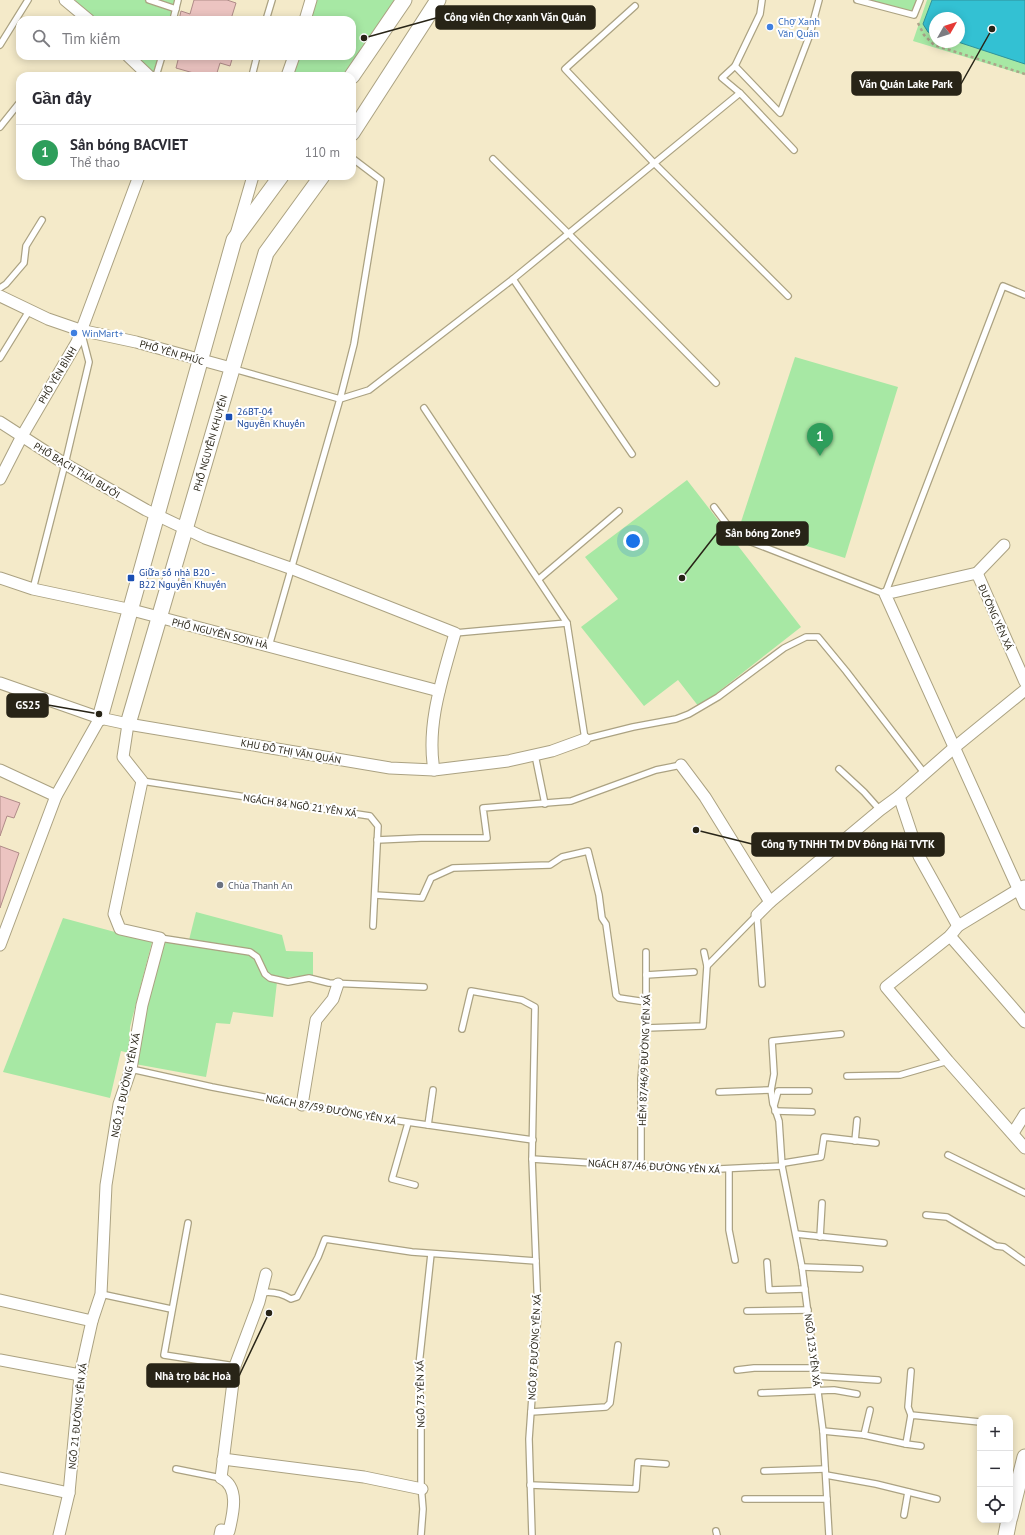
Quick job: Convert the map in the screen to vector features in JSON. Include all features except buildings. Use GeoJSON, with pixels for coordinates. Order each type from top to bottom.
{"type":"FeatureCollection","features":[{"type":"Feature","properties":{"kind":"street"},"geometry":{"type":"LineString","coordinates":[[306,16],[311,0]]}},
{"type":"Feature","properties":{"kind":"street"},"geometry":{"type":"LineString","coordinates":[[355,72],[404,0]]}},
{"type":"Feature","properties":{"kind":"street"},"geometry":{"type":"LineString","coordinates":[[356,127],[438,0]]}},
{"type":"Feature","properties":{"kind":"street"},"geometry":{"type":"LineString","coordinates":[[71,2],[85,16]]}},
{"type":"Feature","properties":{"kind":"street"},"geometry":{"type":"LineString","coordinates":[[132,60],[145,72]]}},
{"type":"Feature","properties":{"kind":"street"},"geometry":{"type":"LineString","coordinates":[[288,72],[293,60]]}},
{"type":"Feature","properties":{"kind":"street","name":"PHỐ YÊN BÌNH"},"geometry":{"type":"LineString","coordinates":[[0,479],[22,436],[77,342],[80,330],[137,180]]}},
{"type":"Feature","properties":{"kind":"street"},"geometry":{"type":"LineString","coordinates":[[0,945],[56,796],[100,718],[132,610],[156,515],[252,180]]}},
{"type":"Feature","properties":{"kind":"street"},"geometry":{"type":"LineString","coordinates":[[234,240],[278,180]]}},
{"type":"Feature","properties":{"kind":"street","name":"PHỐ NGUYỄN KHUYẾN"},"geometry":{"type":"LineString","coordinates":[[128,724],[160,618],[231,368],[266,253],[319,180]]}},
{"type":"Feature","properties":{"kind":"street","name":"PHỐ YÊN PHÚC"},"geometry":{"type":"LineString","coordinates":[[0,296],[29,310],[80,330],[136,342],[231,368]]}},
{"type":"Feature","properties":{"kind":"street","name":"PHỐ BẠCH THÁI BƯỞI"},"geometry":{"type":"LineString","coordinates":[[0,422],[65,464],[156,515],[185,527],[205,538],[290,568],[455,632]]}},
{"type":"Feature","properties":{"kind":"street"},"geometry":{"type":"LineString","coordinates":[[977,573],[1004,545]]}},
{"type":"Feature","properties":{"kind":"street","name":"ĐƯỜNG YÊN XÁ"},"geometry":{"type":"LineString","coordinates":[[885,594],[977,573],[1025,682]]}},
{"type":"Feature","properties":{"kind":"street","name":"PHỐ NGUYỄN SƠN HÀ"},"geometry":{"type":"LineString","coordinates":[[0,578],[33,589],[132,610],[439,691]]}},
{"type":"Feature","properties":{"kind":"street"},"geometry":{"type":"LineString","coordinates":[[885,594],[955,747],[1022,887],[1025,904]]}},
{"type":"Feature","properties":{"kind":"street"},"geometry":{"type":"LineString","coordinates":[[434,770],[431,754],[432,738],[439,691],[455,632]]}},
{"type":"Feature","properties":{"kind":"street","name":"KHU ĐÔ THỊ VĂN QUÁN"},"geometry":{"type":"LineString","coordinates":[[0,683],[100,718],[390,768],[434,770],[508,761],[535,755],[585,739]]}},
{"type":"Feature","properties":{"kind":"street"},"geometry":{"type":"LineString","coordinates":[[757,915],[770,902],[1025,690]]}},
{"type":"Feature","properties":{"kind":"street"},"geometry":{"type":"LineString","coordinates":[[128,724],[123,757],[142,781],[114,914],[120,929],[160,938]]}},
{"type":"Feature","properties":{"kind":"street"},"geometry":{"type":"LineString","coordinates":[[681,765],[705,797],[770,902]]}},
{"type":"Feature","properties":{"kind":"street"},"geometry":{"type":"LineString","coordinates":[[0,770],[56,796]]}},
{"type":"Feature","properties":{"kind":"street"},"geometry":{"type":"LineString","coordinates":[[899,796],[919,856],[958,926]]}},
{"type":"Feature","properties":{"kind":"street"},"geometry":{"type":"LineString","coordinates":[[1022,887],[958,926],[950,936],[886,987],[948,1061],[1025,1148]]}},
{"type":"Feature","properties":{"kind":"street"},"geometry":{"type":"LineString","coordinates":[[950,936],[1025,1022]]}},
{"type":"Feature","properties":{"kind":"street","name":"NGÕ 21 ĐƯỜNG YÊN XÁ"},"geometry":{"type":"LineString","coordinates":[[59,1535],[69,1493],[80,1374],[92,1321],[102,1294],[106,1185],[119,1104],[131,1069],[142,1006],[160,938]]}},
{"type":"Feature","properties":{"kind":"street"},"geometry":{"type":"LineString","coordinates":[[302,1105],[316,1020],[333,999],[338,984]]}},
{"type":"Feature","properties":{"kind":"street"},"geometry":{"type":"LineString","coordinates":[[1012,1133],[1025,1114]]}},
{"type":"Feature","properties":{"kind":"street"},"geometry":{"type":"LineString","coordinates":[[220,1535],[221,1530],[229,1531],[233,1514],[232,1491],[227,1481],[221,1478],[235,1366],[261,1293],[266,1274]]}},
{"type":"Feature","properties":{"kind":"street"},"geometry":{"type":"LineString","coordinates":[[0,1300],[92,1321]]}},
{"type":"Feature","properties":{"kind":"street"},"geometry":{"type":"LineString","coordinates":[[0,1360],[80,1374]]}},
{"type":"Feature","properties":{"kind":"street"},"geometry":{"type":"LineString","coordinates":[[1013,1505],[1025,1457]]}},
{"type":"Feature","properties":{"kind":"street"},"geometry":{"type":"LineString","coordinates":[[223,1458],[364,1477],[422,1489]]}},
{"type":"Feature","properties":{"kind":"street"},"geometry":{"type":"LineString","coordinates":[[0,1478],[69,1493]]}},
{"type":"Feature","properties":{"kind":"street"},"geometry":{"type":"LineString","coordinates":[[1006,1535],[1008,1523]]}},
{"type":"Feature","properties":{"kind":"lane"},"geometry":{"type":"LineString","coordinates":[[18,16],[28,0]]}},
{"type":"Feature","properties":{"kind":"lane"},"geometry":{"type":"LineString","coordinates":[[149,0],[176,9]]}},
{"type":"Feature","properties":{"kind":"lane"},"geometry":{"type":"LineString","coordinates":[[174,16],[178,0]]}},
{"type":"Feature","properties":{"kind":"lane"},"geometry":{"type":"LineString","coordinates":[[267,16],[272,0]]}},
{"type":"Feature","properties":{"kind":"lane"},"geometry":{"type":"LineString","coordinates":[[762,0],[760,14],[735,66],[722,78],[740,93],[794,150]]}},
{"type":"Feature","properties":{"kind":"lane"},"geometry":{"type":"LineString","coordinates":[[735,66],[780,113],[809,37],[818,0]]}},
{"type":"Feature","properties":{"kind":"lane"},"geometry":{"type":"LineString","coordinates":[[857,0],[914,15],[920,0]]}},
{"type":"Feature","properties":{"kind":"lane"},"geometry":{"type":"LineString","coordinates":[[636,6],[565,69],[654,163],[788,296]]}},
{"type":"Feature","properties":{"kind":"lane"},"geometry":{"type":"LineString","coordinates":[[0,45],[16,19]]}},
{"type":"Feature","properties":{"kind":"lane"},"geometry":{"type":"LineString","coordinates":[[157,72],[161,60]]}},
{"type":"Feature","properties":{"kind":"lane"},"geometry":{"type":"LineString","coordinates":[[253,72],[256,60]]}},
{"type":"Feature","properties":{"kind":"lane"},"geometry":{"type":"LineString","coordinates":[[231,368],[340,399],[369,390],[513,279],[740,93]]}},
{"type":"Feature","properties":{"kind":"lane"},"geometry":{"type":"LineString","coordinates":[[0,127],[16,107]]}},
{"type":"Feature","properties":{"kind":"lane"},"geometry":{"type":"LineString","coordinates":[[493,159],[716,383]]}},
{"type":"Feature","properties":{"kind":"lane"},"geometry":{"type":"LineString","coordinates":[[269,646],[290,568],[340,399],[354,344],[381,180],[356,161]]}},
{"type":"Feature","properties":{"kind":"lane"},"geometry":{"type":"LineString","coordinates":[[0,288],[6,284],[24,263],[26,246],[42,220]]}},
{"type":"Feature","properties":{"kind":"lane"},"geometry":{"type":"LineString","coordinates":[[513,279],[632,454]]}},
{"type":"Feature","properties":{"kind":"lane"},"geometry":{"type":"LineString","coordinates":[[714,507],[732,531],[741,538],[885,594],[1002,286],[1025,295]]}},
{"type":"Feature","properties":{"kind":"lane"},"geometry":{"type":"LineString","coordinates":[[0,358],[29,310]]}},
{"type":"Feature","properties":{"kind":"lane"},"geometry":{"type":"LineString","coordinates":[[33,589],[89,362],[80,330]]}},
{"type":"Feature","properties":{"kind":"lane"},"geometry":{"type":"LineString","coordinates":[[424,408],[568,623],[585,739],[633,727],[676,719],[689,714],[718,697],[784,648],[806,637],[818,637],[851,677],[925,774]]}},
{"type":"Feature","properties":{"kind":"lane"},"geometry":{"type":"LineString","coordinates":[[539,579],[619,511]]}},
{"type":"Feature","properties":{"kind":"lane"},"geometry":{"type":"LineString","coordinates":[[455,632],[568,623]]}},
{"type":"Feature","properties":{"kind":"lane"},"geometry":{"type":"LineString","coordinates":[[535,755],[545,804]]}},
{"type":"Feature","properties":{"kind":"lane"},"geometry":{"type":"LineString","coordinates":[[378,840],[421,838],[487,838],[483,808],[571,801],[656,770],[681,765]]}},
{"type":"Feature","properties":{"kind":"lane"},"geometry":{"type":"LineString","coordinates":[[839,769],[864,792],[880,810]]}},
{"type":"Feature","properties":{"kind":"lane","name":"NGÁCH 84 NGÕ 21 YÊN XÁ"},"geometry":{"type":"LineString","coordinates":[[142,781],[370,816],[378,826],[373,926]]}},
{"type":"Feature","properties":{"kind":"lane"},"geometry":{"type":"LineString","coordinates":[[375,895],[422,898],[431,878],[453,868],[550,865],[562,857],[588,851],[599,894],[602,918],[606,924],[616,995],[619,998],[646,1002]]}},
{"type":"Feature","properties":{"kind":"lane"},"geometry":{"type":"LineString","coordinates":[[707,966],[757,915]]}},
{"type":"Feature","properties":{"kind":"lane"},"geometry":{"type":"LineString","coordinates":[[757,915],[762,984]]}},
{"type":"Feature","properties":{"kind":"lane"},"geometry":{"type":"LineString","coordinates":[[160,938],[250,952],[257,956],[265,974],[270,978],[288,982],[309,978],[338,984],[424,988]]}},
{"type":"Feature","properties":{"kind":"lane","name":"HẺM 87/46/9 ĐƯỜNG YÊN XÁ"},"geometry":{"type":"LineString","coordinates":[[641,1167],[641,1079],[646,1028],[646,952]]}},
{"type":"Feature","properties":{"kind":"lane"},"geometry":{"type":"LineString","coordinates":[[646,1028],[703,1026],[707,966],[704,952]]}},
{"type":"Feature","properties":{"kind":"lane"},"geometry":{"type":"LineString","coordinates":[[646,975],[694,972]]}},
{"type":"Feature","properties":{"kind":"lane","name":"NGÕ 87 ĐƯỜNG YÊN XÁ"},"geometry":{"type":"LineString","coordinates":[[462,1029],[471,991],[522,1000],[535,1007],[532,1159],[538,1313],[530,1412],[532,1535]]}},
{"type":"Feature","properties":{"kind":"lane"},"geometry":{"type":"LineString","coordinates":[[775,1109],[771,1090],[774,1074],[772,1041],[841,1034]]}},
{"type":"Feature","properties":{"kind":"lane"},"geometry":{"type":"LineString","coordinates":[[848,1076],[900,1075],[948,1061]]}},
{"type":"Feature","properties":{"kind":"lane","name":"NGÁCH 87/59 ĐƯỜNG YÊN XÁ"},"geometry":{"type":"LineString","coordinates":[[131,1069],[302,1105],[408,1123],[533,1140]]}},
{"type":"Feature","properties":{"kind":"lane"},"geometry":{"type":"LineString","coordinates":[[428,1125],[433,1090]]}},
{"type":"Feature","properties":{"kind":"lane"},"geometry":{"type":"LineString","coordinates":[[719,1092],[771,1090]]}},
{"type":"Feature","properties":{"kind":"lane"},"geometry":{"type":"LineString","coordinates":[[775,1109],[778,1091],[809,1091]]}},
{"type":"Feature","properties":{"kind":"lane"},"geometry":{"type":"LineString","coordinates":[[775,1109],[812,1112]]}},
{"type":"Feature","properties":{"kind":"lane","name":"NGÕ 123 YÊN XÁ"},"geometry":{"type":"LineString","coordinates":[[775,1109],[779,1121],[782,1166],[802,1267],[808,1310],[823,1432],[829,1535]]}},
{"type":"Feature","properties":{"kind":"lane"},"geometry":{"type":"LineString","coordinates":[[855,1141],[858,1120]]}},
{"type":"Feature","properties":{"kind":"lane"},"geometry":{"type":"LineString","coordinates":[[408,1123],[392,1179],[415,1185]]}},
{"type":"Feature","properties":{"kind":"lane","name":"NGÁCH 87/46 ĐƯỜNG YÊN XÁ"},"geometry":{"type":"LineString","coordinates":[[532,1159],[641,1167],[729,1170],[782,1166],[784,1163],[821,1157],[824,1138],[876,1143]]}},
{"type":"Feature","properties":{"kind":"lane"},"geometry":{"type":"LineString","coordinates":[[948,1155],[1025,1193]]}},
{"type":"Feature","properties":{"kind":"lane"},"geometry":{"type":"LineString","coordinates":[[729,1170],[729,1230],[735,1260]]}},
{"type":"Feature","properties":{"kind":"lane"},"geometry":{"type":"LineString","coordinates":[[820,1237],[822,1203]]}},
{"type":"Feature","properties":{"kind":"lane"},"geometry":{"type":"LineString","coordinates":[[926,1215],[947,1217],[996,1246],[1004,1247],[1025,1262]]}},
{"type":"Feature","properties":{"kind":"lane"},"geometry":{"type":"LineString","coordinates":[[188,1223],[171,1308],[164,1355],[235,1366]]}},
{"type":"Feature","properties":{"kind":"lane"},"geometry":{"type":"LineString","coordinates":[[796,1234],[884,1243]]}},
{"type":"Feature","properties":{"kind":"lane"},"geometry":{"type":"LineString","coordinates":[[261,1293],[270,1291],[284,1295],[291,1299],[297,1297],[326,1239],[431,1254],[536,1261]]}},
{"type":"Feature","properties":{"kind":"lane","name":"NGÕ 73 YÊN XÁ"},"geometry":{"type":"LineString","coordinates":[[421,1535],[424,1509],[418,1365],[431,1254]]}},
{"type":"Feature","properties":{"kind":"lane"},"geometry":{"type":"LineString","coordinates":[[768,1262],[769,1290],[805,1289]]}},
{"type":"Feature","properties":{"kind":"lane"},"geometry":{"type":"LineString","coordinates":[[802,1267],[860,1269]]}},
{"type":"Feature","properties":{"kind":"lane"},"geometry":{"type":"LineString","coordinates":[[102,1294],[171,1308]]}},
{"type":"Feature","properties":{"kind":"lane"},"geometry":{"type":"LineString","coordinates":[[747,1311],[808,1310]]}},
{"type":"Feature","properties":{"kind":"lane"},"geometry":{"type":"LineString","coordinates":[[530,1412],[606,1406],[610,1404],[618,1345]]}},
{"type":"Feature","properties":{"kind":"lane"},"geometry":{"type":"LineString","coordinates":[[737,1370],[754,1368],[815,1368]]}},
{"type":"Feature","properties":{"kind":"lane"},"geometry":{"type":"LineString","coordinates":[[906,1444],[910,1415],[908,1407],[911,1371]]}},
{"type":"Feature","properties":{"kind":"lane"},"geometry":{"type":"LineString","coordinates":[[816,1376],[878,1380]]}},
{"type":"Feature","properties":{"kind":"lane"},"geometry":{"type":"LineString","coordinates":[[761,1393],[834,1390],[857,1394]]}},
{"type":"Feature","properties":{"kind":"lane"},"geometry":{"type":"LineString","coordinates":[[864,1435],[870,1410]]}},
{"type":"Feature","properties":{"kind":"lane"},"geometry":{"type":"LineString","coordinates":[[910,1415],[977,1422]]}},
{"type":"Feature","properties":{"kind":"lane"},"geometry":{"type":"LineString","coordinates":[[823,1432],[864,1435],[921,1446]]}},
{"type":"Feature","properties":{"kind":"lane"},"geometry":{"type":"LineString","coordinates":[[530,1485],[636,1489],[638,1462],[666,1464]]}},
{"type":"Feature","properties":{"kind":"lane"},"geometry":{"type":"LineString","coordinates":[[176,1470],[221,1478]]}},
{"type":"Feature","properties":{"kind":"lane"},"geometry":{"type":"LineString","coordinates":[[764,1471],[826,1472],[937,1499]]}},
{"type":"Feature","properties":{"kind":"lane"},"geometry":{"type":"LineString","coordinates":[[904,1515],[908,1492]]}},
{"type":"Feature","properties":{"kind":"lane"},"geometry":{"type":"LineString","coordinates":[[745,1499],[827,1499]]}},
{"type":"Feature","properties":{"kind":"path"},"geometry":{"type":"LineString","coordinates":[[914,15],[924,35],[934,44],[1025,74]]}},
{"type":"Feature","properties":{"kind":"green space"},"geometry":{"type":"Polygon","coordinates":[[[76,0],[178,0],[173,16],[85,16],[74,6],[76,0]]]}},
{"type":"Feature","properties":{"kind":"green space"},"geometry":{"type":"Polygon","coordinates":[[[311,0],[401,0],[352,72],[288,72],[292,60],[356,60],[356,16],[306,16],[311,0]]]}},
{"type":"Feature","properties":{"kind":"green space"},"geometry":{"type":"Polygon","coordinates":[[[862,0],[918,0],[913,14],[862,0]]]}},
{"type":"Feature","properties":{"kind":"green space"},"geometry":{"type":"Polygon","coordinates":[[[927,0],[1025,0],[1025,75],[936,48],[965,48],[965,12],[929,12],[929,46],[913,41],[927,0]]]}},
{"type":"Feature","properties":{"kind":"green space"},"geometry":{"type":"Polygon","coordinates":[[[134,60],[160,60],[157,72],[151,72],[134,60]]]}},
{"type":"Feature","properties":{"kind":"green space"},"geometry":{"type":"Polygon","coordinates":[[[795,357],[898,387],[845,558],[740,525],[795,357]]]}},
{"type":"Feature","properties":{"kind":"green space"},"geometry":{"type":"Polygon","coordinates":[[[687,480],[801,627],[699,707],[678,680],[644,706],[581,627],[618,599],[585,557],[687,480]]]}},
{"type":"Feature","properties":{"kind":"green space"},"geometry":{"type":"Polygon","coordinates":[[[196,912],[282,935],[286,951],[313,952],[313,976],[290,977],[277,982],[273,1017],[233,1012],[230,1024],[216,1023],[206,1077],[135,1064],[149,994],[164,942],[189,940],[196,912]]]}},
{"type":"Feature","properties":{"kind":"green space"},"geometry":{"type":"Polygon","coordinates":[[[63,918],[152,942],[130,1027],[129,1053],[121,1051],[110,1098],[3,1072],[63,918]]]}},
{"type":"Feature","properties":{"kind":"water"},"geometry":{"type":"Polygon","coordinates":[[[932,0],[1025,0],[1025,64],[965,44],[965,12],[929,12],[929,32],[923,24],[932,0]]]}},
{"type":"Feature","properties":{"kind":"place","name":"Chợ Xanh Văn Quán"},"geometry":{"type":"Point","coordinates":[770,27]}},
{"type":"Feature","properties":{"kind":"place","name":"Văn Quán Lake Park"},"geometry":{"type":"Point","coordinates":[992,29]}},
{"type":"Feature","properties":{"kind":"place","name":"Công viên Chợ xanh Văn Quán"},"geometry":{"type":"Point","coordinates":[364,38]}},
{"type":"Feature","properties":{"kind":"place","name":"WinMart+"},"geometry":{"type":"Point","coordinates":[74,333]}},
{"type":"Feature","properties":{"kind":"place","name":"26BT-04 Nguyễn Khuyến"},"geometry":{"type":"Point","coordinates":[229,417]}},
{"type":"Feature","properties":{"kind":"place","name":"Sân bóng BACVIET"},"geometry":{"type":"Point","coordinates":[820,456]}},
{"type":"Feature","properties":{"kind":"place","name":"Giữa số nhà B20 - B22 Nguyễn Khuyến"},"geometry":{"type":"Point","coordinates":[131,578]}},
{"type":"Feature","properties":{"kind":"place","name":"Sân bóng Zone9"},"geometry":{"type":"Point","coordinates":[682,578]}},
{"type":"Feature","properties":{"kind":"place","name":"GS25"},"geometry":{"type":"Point","coordinates":[99,714]}},
{"type":"Feature","properties":{"kind":"place","name":"Công Ty TNHH TM DV Đông Hải TVTK"},"geometry":{"type":"Point","coordinates":[696,830]}},
{"type":"Feature","properties":{"kind":"place","name":"Chùa Thanh An"},"geometry":{"type":"Point","coordinates":[220,885]}},
{"type":"Feature","properties":{"kind":"place","name":"Nhà trọ bác Hoà"},"geometry":{"type":"Point","coordinates":[269,1313]}}]}
